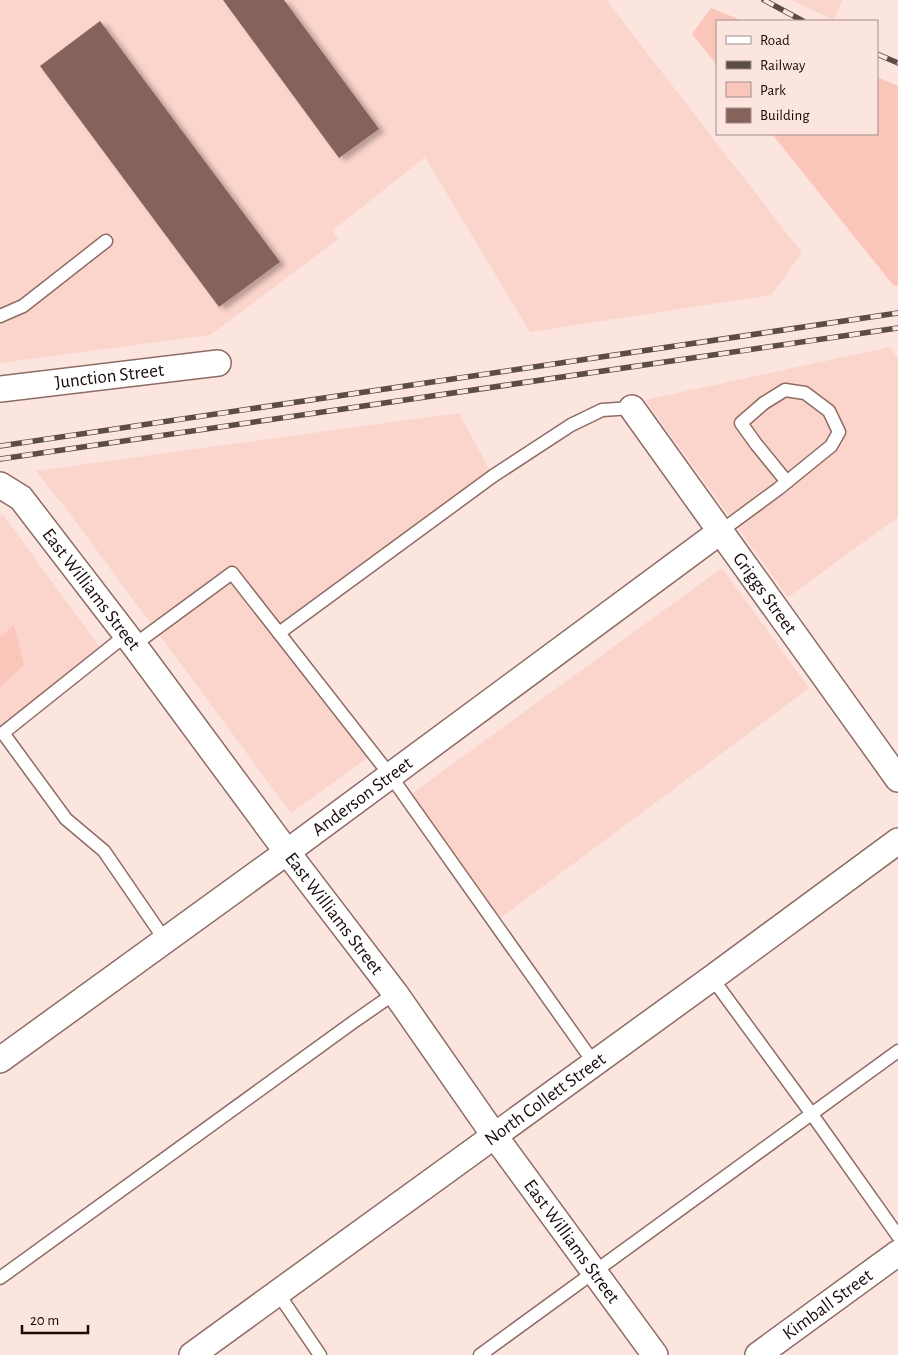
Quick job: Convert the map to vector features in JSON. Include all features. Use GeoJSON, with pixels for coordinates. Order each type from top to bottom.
{"type":"FeatureCollection","features":[{"type":"Feature","properties":{"kind":"street","name":"Junction Street"},"geometry":{"type":"LineString","coordinates":[[0,389],[218,363]]}},
{"type":"Feature","properties":{"kind":"street","name":"Griggs Street"},"geometry":{"type":"LineString","coordinates":[[632,408],[898,779]]}},
{"type":"Feature","properties":{"kind":"street","name":"East Williams Street"},"geometry":{"type":"LineString","coordinates":[[0,485],[11,501],[130,640],[287,852],[395,993],[494,1135],[655,1355]]}},
{"type":"Feature","properties":{"kind":"street","name":"Anderson Street"},"geometry":{"type":"LineString","coordinates":[[0,1060],[287,852],[721,531]]}},
{"type":"Feature","properties":{"kind":"street","name":"North Collett Street"},"geometry":{"type":"LineString","coordinates":[[192,1355],[898,841]]}},
{"type":"Feature","properties":{"kind":"street","name":"Kimball Street"},"geometry":{"type":"LineString","coordinates":[[758,1355],[898,1253]]}},
{"type":"Feature","properties":{"kind":"lane"},"geometry":{"type":"LineString","coordinates":[[0,316],[23,306],[106,241]]}},
{"type":"Feature","properties":{"kind":"lane"},"geometry":{"type":"LineString","coordinates":[[721,531],[787,482],[831,446],[839,432],[830,411],[805,393],[785,390],[764,403],[741,423],[787,482]]}},
{"type":"Feature","properties":{"kind":"lane"},"geometry":{"type":"LineString","coordinates":[[279,633],[493,476],[572,425],[602,410],[632,408]]}},
{"type":"Feature","properties":{"kind":"lane"},"geometry":{"type":"LineString","coordinates":[[165,940],[104,850],[66,819],[3,733],[130,640],[232,573],[390,775],[594,1063]]}},
{"type":"Feature","properties":{"kind":"lane"},"geometry":{"type":"LineString","coordinates":[[712,978],[898,1236]]}},
{"type":"Feature","properties":{"kind":"lane"},"geometry":{"type":"LineString","coordinates":[[0,1278],[395,993]]}},
{"type":"Feature","properties":{"kind":"lane"},"geometry":{"type":"LineString","coordinates":[[480,1355],[898,1051]]}},
{"type":"Feature","properties":{"kind":"lane"},"geometry":{"type":"LineString","coordinates":[[278,1292],[320,1355]]}},
{"type":"Feature","properties":{"kind":"shaded area"},"geometry":{"type":"Polygon","coordinates":[[[0,0],[606,0],[802,253],[771,295],[530,332],[425,157],[332,231],[338,239],[210,335],[0,363],[0,0]]]}},
{"type":"Feature","properties":{"kind":"shaded area"},"geometry":{"type":"Polygon","coordinates":[[[791,0],[842,0],[834,20],[791,0]]]}},
{"type":"Feature","properties":{"kind":"shaded area"},"geometry":{"type":"Polygon","coordinates":[[[890,347],[898,358],[898,517],[788,597],[645,400],[890,347]]]}},
{"type":"Feature","properties":{"kind":"shaded area"},"geometry":{"type":"Polygon","coordinates":[[[459,413],[493,476],[279,633],[373,754],[291,813],[70,514],[36,471],[459,413]]]}},
{"type":"Feature","properties":{"kind":"shaded area"},"geometry":{"type":"Polygon","coordinates":[[[3,515],[104,653],[0,735],[0,516],[3,515]]]}},
{"type":"Feature","properties":{"kind":"shaded area"},"geometry":{"type":"Polygon","coordinates":[[[722,568],[809,688],[494,923],[406,798],[722,568]]]}},
{"type":"Feature","properties":{"kind":"green space"},"geometry":{"type":"Polygon","coordinates":[[[711,8],[741,20],[716,20],[716,64],[692,34],[711,8]]]}},
{"type":"Feature","properties":{"kind":"green space"},"geometry":{"type":"Polygon","coordinates":[[[878,77],[898,86],[898,285],[894,286],[773,135],[878,135],[878,77]]]}},
{"type":"Feature","properties":{"kind":"green space"},"geometry":{"type":"Polygon","coordinates":[[[14,625],[24,665],[0,687],[0,637],[14,625]]]}},
{"type":"Feature","properties":{"kind":"building"},"geometry":{"type":"Polygon","coordinates":[[[223,0],[284,0],[379,129],[339,158],[223,0]]]}},
{"type":"Feature","properties":{"kind":"building"},"geometry":{"type":"Polygon","coordinates":[[[100,21],[280,262],[219,307],[40,66],[100,21]]]}},
{"type":"Feature","properties":{"kind":"railway"},"geometry":{"type":"LineString","coordinates":[[764,0],[801,20]]}},
{"type":"Feature","properties":{"kind":"railway"},"geometry":{"type":"LineString","coordinates":[[878,54],[898,63]]}},
{"type":"Feature","properties":{"kind":"railway"},"geometry":{"type":"LineString","coordinates":[[0,446],[898,313]]}},
{"type":"Feature","properties":{"kind":"railway"},"geometry":{"type":"LineString","coordinates":[[0,459],[898,328]]}}]}
